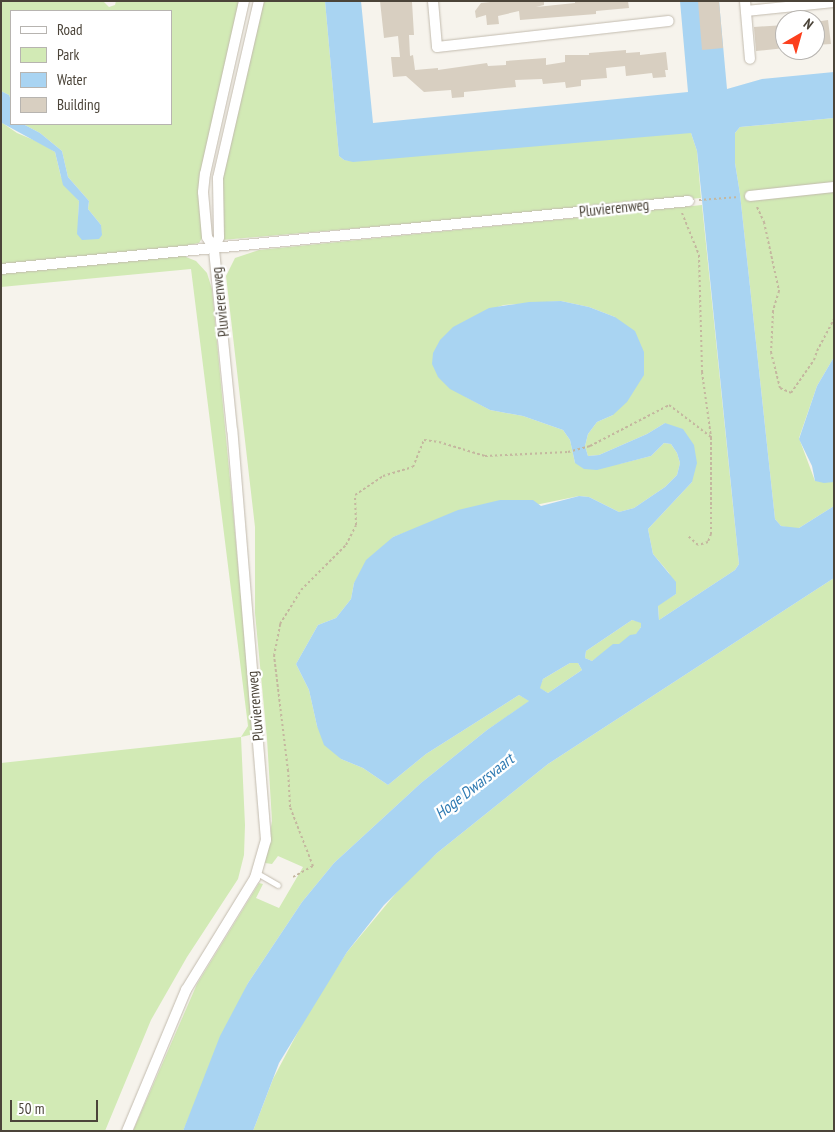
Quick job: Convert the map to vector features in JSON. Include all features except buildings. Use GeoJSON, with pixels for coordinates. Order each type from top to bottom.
{"type":"FeatureCollection","features":[{"type":"Feature","properties":{"kind":"street","name":"Pluvierenweg"},"geometry":{"type":"LineString","coordinates":[[127,1131],[186,990],[256,873],[266,840],[233,440],[214,249],[207,237],[203,192],[205,174],[244,1]]}},
{"type":"Feature","properties":{"kind":"street","name":"Pluvierenweg"},"geometry":{"type":"LineString","coordinates":[[214,249],[219,237],[218,178],[259,1]]}},
{"type":"Feature","properties":{"kind":"street"},"geometry":{"type":"LineString","coordinates":[[433,1],[437,47],[669,22]]}},
{"type":"Feature","properties":{"kind":"street"},"geometry":{"type":"LineString","coordinates":[[750,59],[746,6],[834,2]]}},
{"type":"Feature","properties":{"kind":"street"},"geometry":{"type":"LineString","coordinates":[[750,196],[834,187]]}},
{"type":"Feature","properties":{"kind":"street","name":"Pluvierenweg"},"geometry":{"type":"LineString","coordinates":[[214,249],[689,201]]}},
{"type":"Feature","properties":{"kind":"street"},"geometry":{"type":"LineString","coordinates":[[1,270],[214,249]]}},
{"type":"Feature","properties":{"kind":"lane"},"geometry":{"type":"LineString","coordinates":[[256,873],[278,885]]}},
{"type":"Feature","properties":{"kind":"path"},"geometry":{"type":"LineString","coordinates":[[689,201],[750,196],[750,201],[762,213],[779,291],[774,311],[771,352],[780,388],[791,393],[814,360],[817,350],[834,318]]}},
{"type":"Feature","properties":{"kind":"path"},"geometry":{"type":"LineString","coordinates":[[678,202],[699,255],[702,372],[711,437],[711,534],[708,542],[698,545],[688,536]]}},
{"type":"Feature","properties":{"kind":"path"},"geometry":{"type":"LineString","coordinates":[[293,877],[313,866],[290,807],[288,771],[274,656],[280,624],[301,590],[346,545],[356,525],[355,495],[383,476],[413,467],[424,440],[438,442],[485,456],[568,452],[590,446],[669,405],[711,437]]}},
{"type":"Feature","properties":{"kind":"green space"},"geometry":{"type":"Polygon","coordinates":[[[1,1],[103,1],[109,7],[115,5],[116,1],[241,1],[205,160],[204,235],[199,243],[184,246],[186,257],[196,261],[207,273],[212,289],[254,734],[241,737],[248,726],[191,269],[1,287],[1,122],[17,133],[41,143],[55,152],[61,177],[79,201],[78,223],[101,225],[88,209],[89,201],[68,177],[62,151],[40,133],[25,125],[172,125],[172,10],[10,10],[10,98],[1,91],[1,1]]]}},
{"type":"Feature","properties":{"kind":"green space"},"geometry":{"type":"Polygon","coordinates":[[[263,1],[325,1],[339,156],[344,160],[353,161],[685,132],[691,133],[697,151],[701,198],[222,240],[222,177],[263,1]]]}},
{"type":"Feature","properties":{"kind":"green space"},"geometry":{"type":"Polygon","coordinates":[[[834,118],[834,357],[817,386],[799,438],[815,481],[834,482],[834,506],[799,528],[791,528],[781,526],[775,519],[740,194],[735,163],[735,133],[740,127],[834,118]]]}},
{"type":"Feature","properties":{"kind":"green space"},"geometry":{"type":"Polygon","coordinates":[[[702,205],[739,564],[735,570],[659,620],[658,605],[676,594],[669,573],[653,554],[648,529],[692,482],[665,423],[647,434],[599,455],[588,456],[585,446],[588,434],[597,422],[613,415],[615,317],[589,307],[561,301],[504,305],[485,311],[466,397],[490,410],[523,416],[563,430],[570,440],[575,463],[619,464],[651,456],[664,443],[671,444],[677,453],[680,463],[677,475],[665,487],[634,508],[619,512],[589,497],[579,496],[409,531],[393,537],[354,583],[351,599],[336,618],[318,625],[296,664],[309,690],[317,726],[341,759],[363,768],[388,785],[426,754],[519,695],[530,701],[487,730],[421,783],[334,863],[302,902],[248,983],[183,1131],[133,1131],[197,984],[259,883],[263,884],[256,898],[279,908],[303,867],[278,856],[272,864],[265,863],[272,821],[267,739],[255,613],[255,527],[226,276],[235,258],[259,250],[702,205]]]}},
{"type":"Feature","properties":{"kind":"green space"},"geometry":{"type":"Polygon","coordinates":[[[834,578],[834,1131],[253,1131],[273,1079],[309,1011],[347,952],[406,881],[437,853],[548,764],[834,578]]]}},
{"type":"Feature","properties":{"kind":"green space"},"geometry":{"type":"Polygon","coordinates":[[[632,620],[641,622],[641,627],[636,635],[619,645],[617,644],[592,661],[585,658],[586,651],[632,620]]]}},
{"type":"Feature","properties":{"kind":"green space"},"geometry":{"type":"Polygon","coordinates":[[[570,663],[578,663],[582,670],[548,693],[539,688],[543,679],[570,663]]]}},
{"type":"Feature","properties":{"kind":"green space"},"geometry":{"type":"Polygon","coordinates":[[[241,737],[245,825],[244,855],[238,879],[187,957],[151,1020],[105,1131],[1,1131],[1,763],[241,737]]]}},
{"type":"Feature","properties":{"kind":"water","name":"Hoge Dwarsvaart"},"geometry":{"type":"Polygon","coordinates":[[[325,1],[361,1],[373,123],[688,92],[680,1],[719,1],[727,89],[762,79],[834,72],[834,118],[740,127],[735,133],[735,163],[740,194],[775,519],[781,526],[799,528],[834,506],[834,578],[548,764],[437,853],[384,905],[347,952],[279,1063],[253,1131],[183,1131],[220,1036],[248,983],[302,902],[334,863],[421,783],[487,730],[529,701],[519,695],[426,754],[388,785],[363,768],[341,759],[324,745],[317,726],[309,690],[296,664],[318,625],[336,618],[351,599],[354,583],[366,560],[393,537],[458,510],[500,500],[533,500],[541,506],[579,496],[589,497],[619,512],[634,508],[665,487],[677,475],[680,463],[677,453],[671,444],[664,443],[651,456],[597,470],[584,469],[575,463],[570,440],[563,430],[523,416],[490,410],[450,389],[438,377],[432,364],[433,353],[440,340],[453,327],[489,308],[529,302],[561,301],[589,307],[615,317],[635,331],[644,352],[644,375],[627,402],[613,415],[597,422],[588,434],[585,446],[588,456],[599,455],[647,434],[665,423],[683,429],[694,445],[697,463],[692,482],[648,529],[653,554],[676,582],[676,594],[658,606],[659,620],[735,570],[739,564],[697,151],[691,133],[353,162],[344,160],[339,156],[325,1]],[[632,620],[586,651],[585,658],[592,661],[613,644],[619,644],[630,635],[636,634],[641,627],[641,623],[632,620]],[[570,663],[543,679],[540,688],[548,693],[582,670],[578,663],[570,663]]]}},
{"type":"Feature","properties":{"kind":"water"},"geometry":{"type":"Polygon","coordinates":[[[1,91],[10,98],[10,125],[25,125],[40,133],[62,151],[68,177],[89,201],[88,209],[101,225],[102,235],[99,239],[82,240],[77,234],[79,201],[63,185],[55,152],[2,123],[1,91]]]}},
{"type":"Feature","properties":{"kind":"water"},"geometry":{"type":"Polygon","coordinates":[[[834,357],[834,482],[824,483],[815,481],[812,466],[799,439],[817,386],[834,357]]]}}]}
